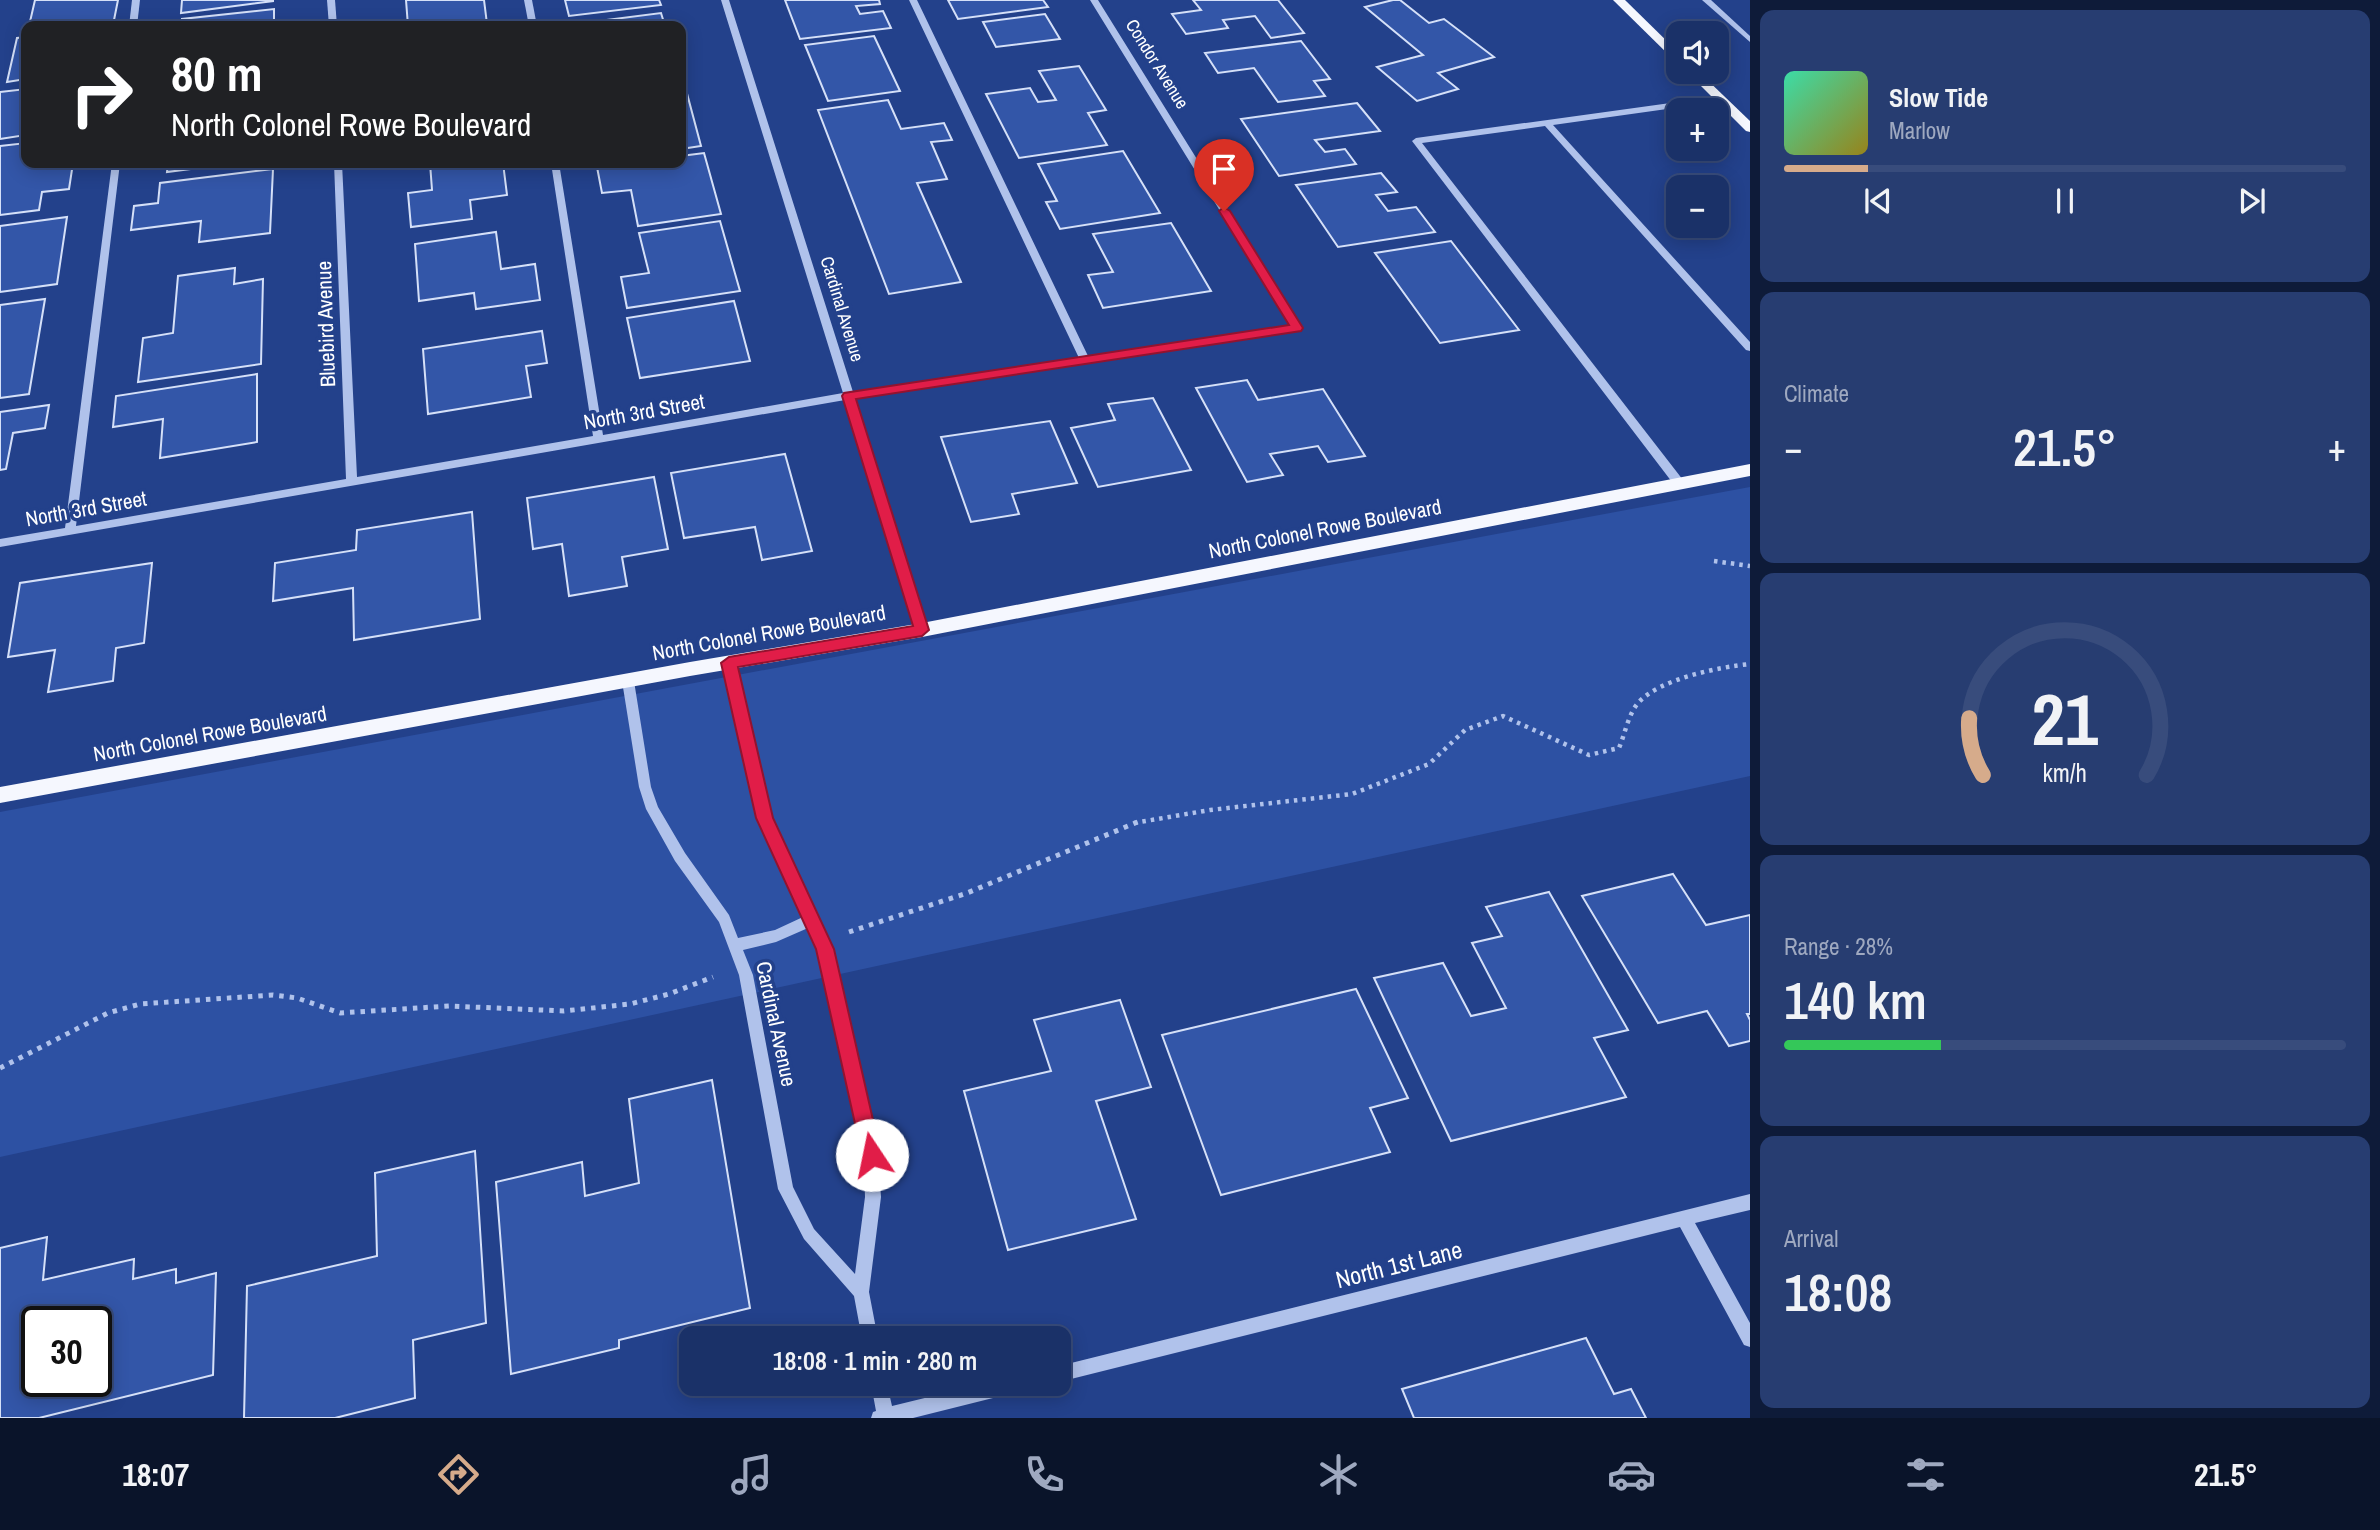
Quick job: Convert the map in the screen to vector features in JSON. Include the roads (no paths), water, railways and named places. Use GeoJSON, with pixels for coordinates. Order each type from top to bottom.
{"type":"FeatureCollection","features":[{"type":"Feature","properties":{"kind":"main road"},"geometry":{"type":"LineString","coordinates":[[1619,0],[1666,46]]}},
{"type":"Feature","properties":{"kind":"main road"},"geometry":{"type":"LineString","coordinates":[[1705,84],[1720,98]]}},
{"type":"Feature","properties":{"kind":"main road"},"geometry":{"type":"LineString","coordinates":[[1729,107],[1750,128]]}},
{"type":"Feature","properties":{"kind":"main road","name":"North Colonel Rowe Boulevard"},"geometry":{"type":"LineString","coordinates":[[0,795],[922,630],[1750,470]]}},
{"type":"Feature","properties":{"kind":"street"},"geometry":{"type":"LineString","coordinates":[[133,21],[136,0]]}},
{"type":"Feature","properties":{"kind":"street"},"geometry":{"type":"LineString","coordinates":[[331,0],[332,21]]}},
{"type":"Feature","properties":{"kind":"street"},"geometry":{"type":"LineString","coordinates":[[528,0],[532,21]]}},
{"type":"Feature","properties":{"kind":"street","name":"Cardinal Avenue"},"geometry":{"type":"LineString","coordinates":[[726,0],[922,630]]}},
{"type":"Feature","properties":{"kind":"street"},"geometry":{"type":"LineString","coordinates":[[913,0],[1085,360]]}},
{"type":"Feature","properties":{"kind":"street","name":"Condor Avenue"},"geometry":{"type":"LineString","coordinates":[[1094,0],[1297,328]]}},
{"type":"Feature","properties":{"kind":"street"},"geometry":{"type":"LineString","coordinates":[[1706,0],[1750,40]]}},
{"type":"Feature","properties":{"kind":"street"},"geometry":{"type":"LineString","coordinates":[[1666,107],[1416,141],[1679,483]]}},
{"type":"Feature","properties":{"kind":"street"},"geometry":{"type":"LineString","coordinates":[[1547,123],[1750,348]]}},
{"type":"Feature","properties":{"kind":"street"},"geometry":{"type":"LineString","coordinates":[[70,531],[115,168]]}},
{"type":"Feature","properties":{"kind":"street","name":"Bluebird Avenue"},"geometry":{"type":"LineString","coordinates":[[338,168],[352,483]]}},
{"type":"Feature","properties":{"kind":"street"},"geometry":{"type":"LineString","coordinates":[[556,168],[599,440]]}},
{"type":"Feature","properties":{"kind":"street","name":"North 3rd Street"},"geometry":{"type":"LineString","coordinates":[[0,543],[848,396],[1297,328]]}},
{"type":"Feature","properties":{"kind":"street"},"geometry":{"type":"LineString","coordinates":[[729,663],[765,818],[825,949],[870,1141],[873,1196],[861,1292],[868,1326]]}},
{"type":"Feature","properties":{"kind":"street","name":"Cardinal Avenue"},"geometry":{"type":"LineString","coordinates":[[628,681],[645,787],[652,809],[680,857],[724,919],[746,975],[786,1189],[809,1234],[861,1292]]}},
{"type":"Feature","properties":{"kind":"street"},"geometry":{"type":"LineString","coordinates":[[736,945],[776,936],[812,920]]}},
{"type":"Feature","properties":{"kind":"street","name":"North 1st Lane"},"geometry":{"type":"LineString","coordinates":[[1071,1371],[1750,1202]]}},
{"type":"Feature","properties":{"kind":"street"},"geometry":{"type":"LineString","coordinates":[[1684,1219],[1750,1339]]}},
{"type":"Feature","properties":{"kind":"street"},"geometry":{"type":"LineString","coordinates":[[881,1396],[884,1417],[969,1396]]}}]}
